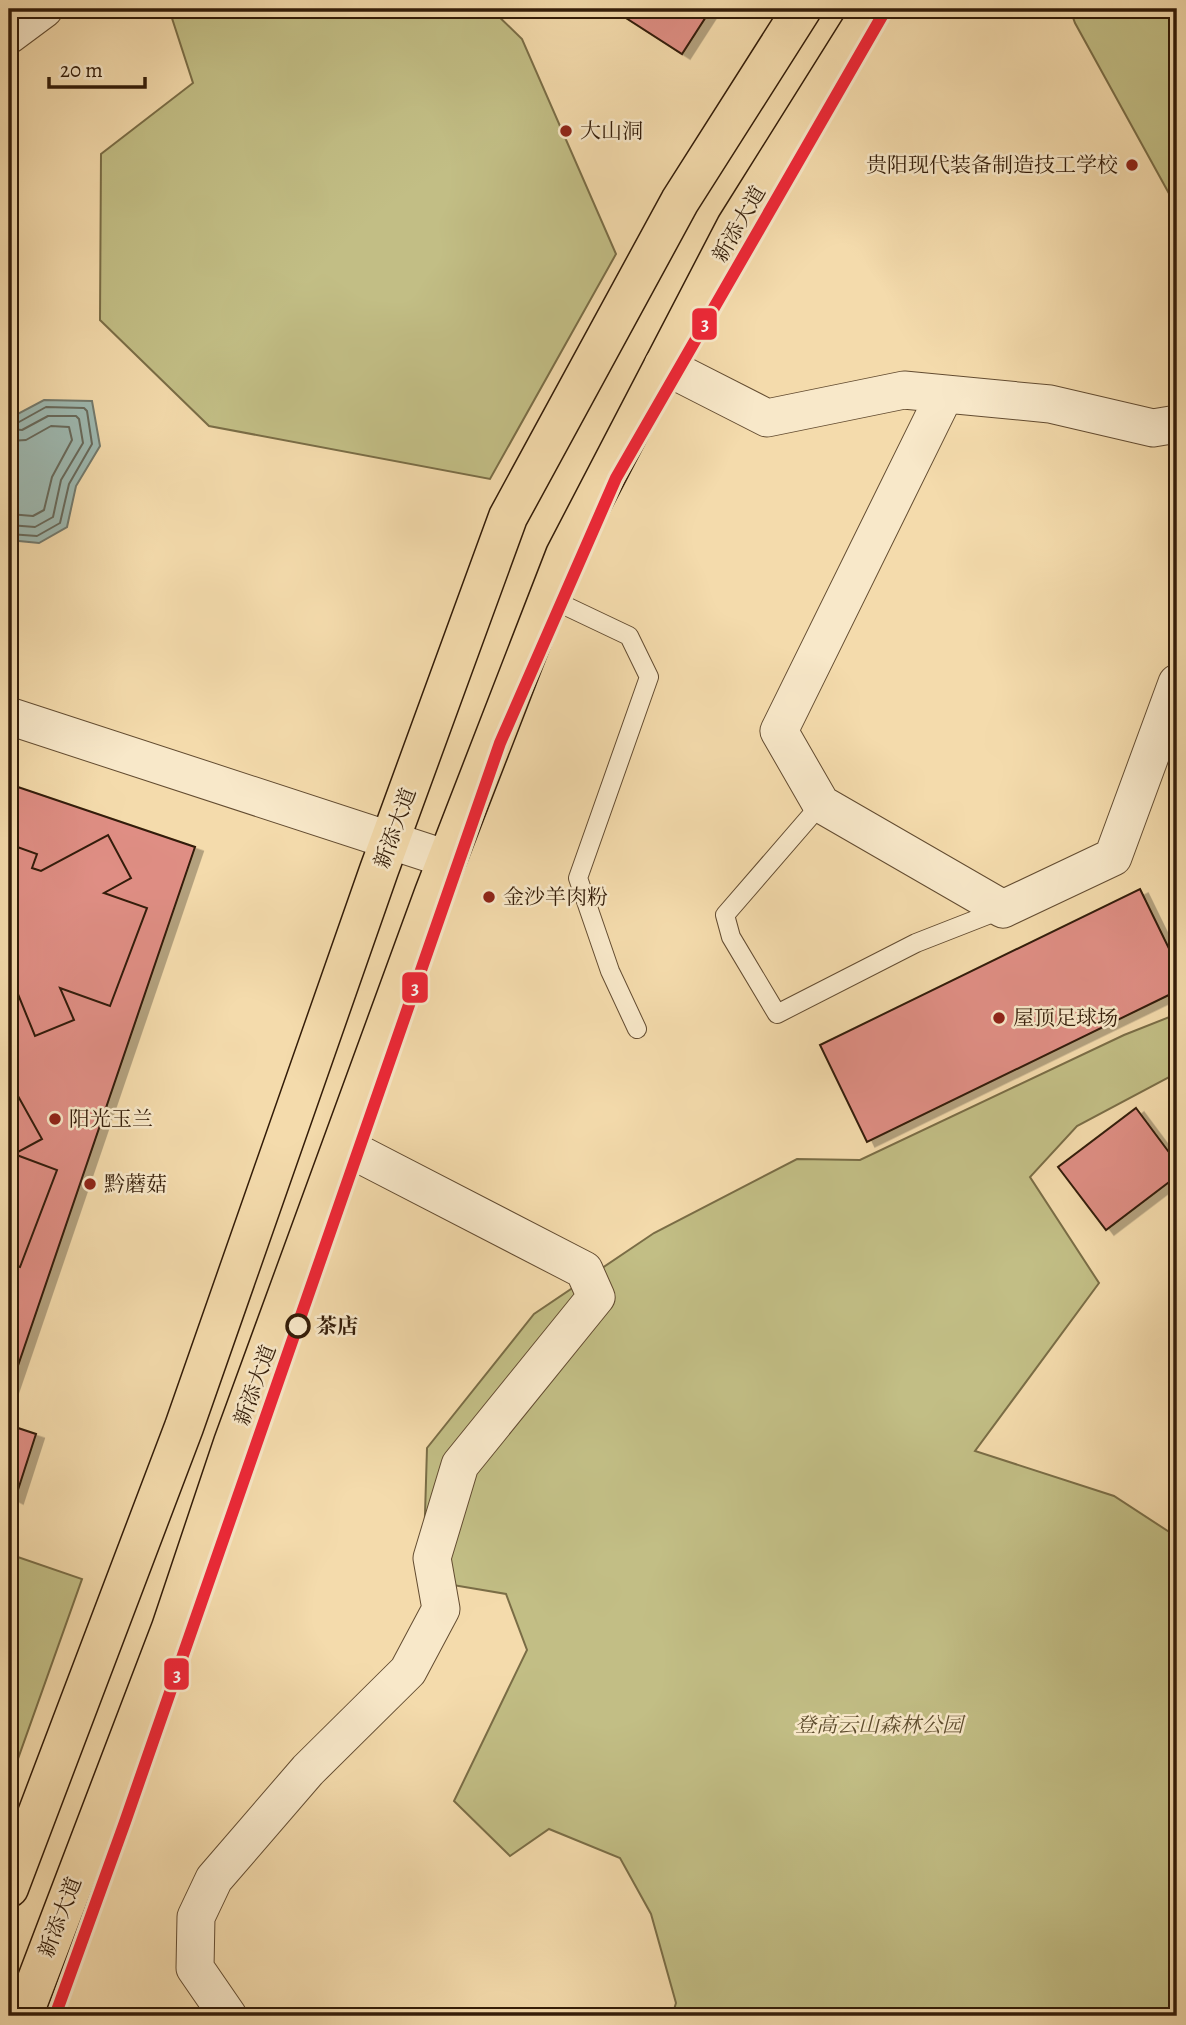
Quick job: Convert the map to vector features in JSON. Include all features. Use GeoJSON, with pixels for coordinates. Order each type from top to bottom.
{"type":"FeatureCollection","features":[{"type":"Feature","properties":{"kind":"main road","name":"新添大道"},"geometry":{"type":"LineString","coordinates":[[9,1888],[184,1427],[390,841],[508,517],[680,201],[802,9]]}},
{"type":"Feature","properties":{"kind":"main road","name":"新添大道"},"geometry":{"type":"LineString","coordinates":[[23,2016],[170,1628],[233,1443],[447,859],[565,555],[736,226],[872,9]]}},
{"type":"Feature","properties":{"kind":"street"},"geometry":{"type":"LineString","coordinates":[[9,35],[44,9]]}},
{"type":"Feature","properties":{"kind":"street"},"geometry":{"type":"LineString","coordinates":[[663,365],[768,418],[904,390],[1050,404],[1153,428],[1177,424]]}},
{"type":"Feature","properties":{"kind":"street"},"geometry":{"type":"LineString","coordinates":[[945,394],[779,732],[821,804],[1003,909],[1112,857],[1177,683]]}},
{"type":"Feature","properties":{"kind":"street"},"geometry":{"type":"LineString","coordinates":[[9,716],[447,859]]}},
{"type":"Feature","properties":{"kind":"street"},"geometry":{"type":"LineString","coordinates":[[228,2016],[195,1968],[196,1917],[214,1879],[308,1770],[408,1671],[440,1609],[432,1558],[460,1465],[596,1297],[584,1270],[342,1145]]}},
{"type":"Feature","properties":{"kind":"lane"},"geometry":{"type":"LineString","coordinates":[[549,598],[629,636],[649,677],[578,878],[610,971],[637,1029]]}},
{"type":"Feature","properties":{"kind":"lane"},"geometry":{"type":"LineString","coordinates":[[821,804],[724,915],[731,937],[777,1014],[916,943],[1003,909]]}},
{"type":"Feature","properties":{"kind":"green space"},"geometry":{"type":"Polygon","coordinates":[[[169,9],[491,9],[522,39],[616,254],[490,479],[209,426],[100,320],[101,154],[193,83],[169,9]]]}},
{"type":"Feature","properties":{"kind":"green space"},"geometry":{"type":"Polygon","coordinates":[[[1070,9],[1177,9],[1177,208],[1075,23],[1070,9]]]}},
{"type":"Feature","properties":{"kind":"green space","name":"登高云山森林公园"},"geometry":{"type":"Polygon","coordinates":[[[1177,1014],[1177,1073],[1077,1126],[1030,1177],[1099,1283],[975,1451],[1114,1496],[1177,1537],[1177,2016],[672,2016],[676,2003],[651,1914],[620,1858],[549,1829],[510,1856],[454,1801],[527,1650],[506,1594],[423,1580],[427,1448],[534,1314],[654,1233],[797,1159],[860,1160],[1124,1035],[1177,1014]]]}},
{"type":"Feature","properties":{"kind":"green space"},"geometry":{"type":"Polygon","coordinates":[[[9,1554],[82,1579],[9,1784],[9,1554]]]}},
{"type":"Feature","properties":{"kind":"water"},"geometry":{"type":"Polygon","coordinates":[[[44,400],[92,401],[100,446],[76,486],[67,527],[39,543],[9,540],[9,412],[16,415],[44,400]]]}},
{"type":"Feature","properties":{"kind":"building"},"geometry":{"type":"Polygon","coordinates":[[[612,9],[711,9],[682,54],[612,9]]]}},
{"type":"Feature","properties":{"kind":"building","name":"阳光玉兰"},"geometry":{"type":"Polygon","coordinates":[[[9,784],[195,847],[9,1392],[9,784]]]}},
{"type":"Feature","properties":{"kind":"building"},"geometry":{"type":"Polygon","coordinates":[[[108,835],[131,878],[104,893],[147,908],[110,1006],[60,988],[74,1020],[35,1036],[9,972],[9,844],[37,854],[32,868],[41,871],[108,835]]]}},
{"type":"Feature","properties":{"kind":"building","name":"屋顶足球场"},"geometry":{"type":"Polygon","coordinates":[[[1140,889],[1177,965],[1177,991],[867,1142],[820,1045],[1140,889]]]}},
{"type":"Feature","properties":{"kind":"building"},"geometry":{"type":"Polygon","coordinates":[[[18,1096],[42,1139],[14,1154],[57,1170],[20,1267],[9,1263],[9,1101],[18,1096]]]}},
{"type":"Feature","properties":{"kind":"building"},"geometry":{"type":"Polygon","coordinates":[[[1136,1108],[1177,1163],[1177,1176],[1106,1230],[1058,1167],[1136,1108]]]}},
{"type":"Feature","properties":{"kind":"building"},"geometry":{"type":"Polygon","coordinates":[[[9,1425],[36,1434],[15,1499],[9,1496],[9,1425]]]}},
{"type":"Feature","properties":{"kind":"transit line","name":"3"},"geometry":{"type":"LineString","coordinates":[[55,2016],[500,743],[616,478],[886,9]]}},
{"type":"Feature","properties":{"kind":"place","name":"大山洞"},"geometry":{"type":"Point","coordinates":[566,131]}},
{"type":"Feature","properties":{"kind":"place","name":"贵阳现代装备制造技工学校"},"geometry":{"type":"Point","coordinates":[1132,165]}},
{"type":"Feature","properties":{"kind":"place","name":"金沙羊肉粉"},"geometry":{"type":"Point","coordinates":[489,897]}},
{"type":"Feature","properties":{"kind":"place","name":"屋顶足球场"},"geometry":{"type":"Point","coordinates":[999,1018]}},
{"type":"Feature","properties":{"kind":"place","name":"阳光玉兰"},"geometry":{"type":"Point","coordinates":[55,1119]}},
{"type":"Feature","properties":{"kind":"place","name":"黔蘑菇"},"geometry":{"type":"Point","coordinates":[90,1184]}},
{"type":"Feature","properties":{"kind":"place","name":"茶店"},"geometry":{"type":"Point","coordinates":[298,1326]}}]}
